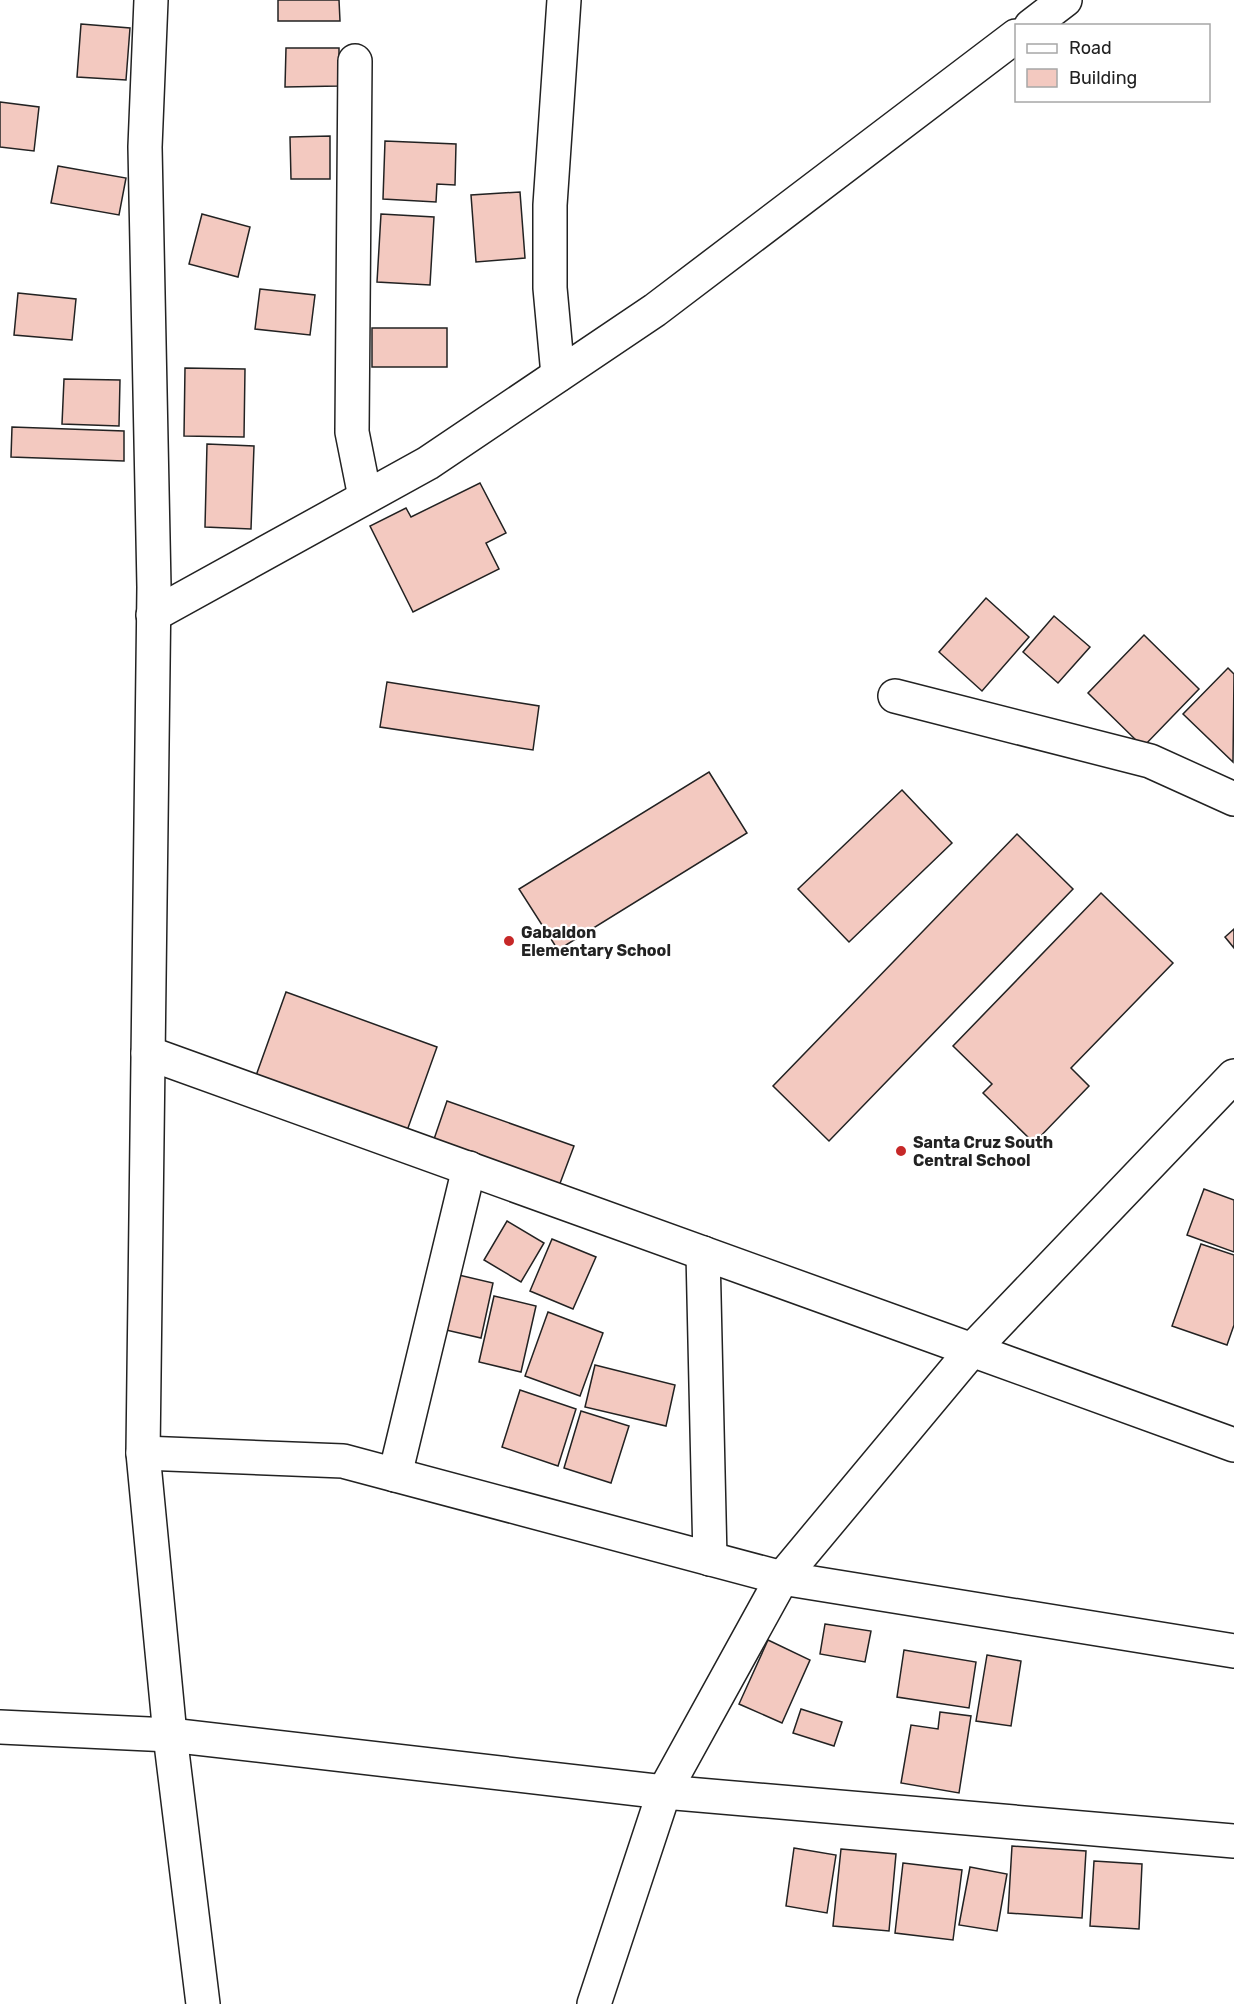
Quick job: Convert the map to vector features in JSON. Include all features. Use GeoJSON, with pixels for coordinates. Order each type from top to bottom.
{"type":"FeatureCollection","features":[{"type":"Feature","properties":{"kind":"street"},"geometry":{"type":"LineString","coordinates":[[151,0],[145,147],[153,615],[143,1453],[170,1736],[203,2004]]}},
{"type":"Feature","properties":{"kind":"street"},"geometry":{"type":"LineString","coordinates":[[558,375],[550,288],[550,205],[564,0]]}},
{"type":"Feature","properties":{"kind":"street"},"geometry":{"type":"LineString","coordinates":[[1034,24],[1065,0]]}},
{"type":"Feature","properties":{"kind":"street"},"geometry":{"type":"LineString","coordinates":[[153,615],[428,463],[655,310],[1015,38]]}},
{"type":"Feature","properties":{"kind":"street"},"geometry":{"type":"LineString","coordinates":[[355,61],[352,432],[365,497]]}},
{"type":"Feature","properties":{"kind":"street"},"geometry":{"type":"LineString","coordinates":[[895,696],[1150,760],[1234,799]]}},
{"type":"Feature","properties":{"kind":"street"},"geometry":{"type":"LineString","coordinates":[[148,1053],[1234,1445]]}},
{"type":"Feature","properties":{"kind":"street"},"geometry":{"type":"LineString","coordinates":[[594,2004],[664,1792],[782,1578],[972,1350],[1234,1076]]}},
{"type":"Feature","properties":{"kind":"street"},"geometry":{"type":"LineString","coordinates":[[395,1474],[469,1168]]}},
{"type":"Feature","properties":{"kind":"street"},"geometry":{"type":"LineString","coordinates":[[703,1253],[710,1559]]}},
{"type":"Feature","properties":{"kind":"street"},"geometry":{"type":"LineString","coordinates":[[143,1453],[343,1461],[782,1578],[1234,1651]]}},
{"type":"Feature","properties":{"kind":"street"},"geometry":{"type":"LineString","coordinates":[[0,1726],[170,1736],[664,1792],[1234,1841]]}},
{"type":"Feature","properties":{"kind":"building"},"geometry":{"type":"Polygon","coordinates":[[[278,0],[339,0],[340,21],[278,21],[278,0]]]}},
{"type":"Feature","properties":{"kind":"building"},"geometry":{"type":"Polygon","coordinates":[[[81,24],[130,28],[126,80],[77,77],[81,24]]]}},
{"type":"Feature","properties":{"kind":"building"},"geometry":{"type":"Polygon","coordinates":[[[286,48],[339,48],[339,86],[285,87],[286,48]]]}},
{"type":"Feature","properties":{"kind":"building"},"geometry":{"type":"Polygon","coordinates":[[[0,102],[39,107],[34,151],[0,147],[0,102]]]}},
{"type":"Feature","properties":{"kind":"building"},"geometry":{"type":"Polygon","coordinates":[[[330,136],[330,179],[291,179],[290,137],[330,136]]]}},
{"type":"Feature","properties":{"kind":"building"},"geometry":{"type":"Polygon","coordinates":[[[385,141],[456,144],[455,185],[437,184],[436,202],[383,199],[385,141]]]}},
{"type":"Feature","properties":{"kind":"building"},"geometry":{"type":"Polygon","coordinates":[[[58,166],[126,178],[119,215],[51,203],[58,166]]]}},
{"type":"Feature","properties":{"kind":"building"},"geometry":{"type":"Polygon","coordinates":[[[520,192],[525,258],[476,262],[471,195],[520,192]]]}},
{"type":"Feature","properties":{"kind":"building"},"geometry":{"type":"Polygon","coordinates":[[[202,214],[250,227],[238,277],[189,264],[202,214]]]}},
{"type":"Feature","properties":{"kind":"building"},"geometry":{"type":"Polygon","coordinates":[[[381,214],[434,217],[430,285],[377,282],[381,214]]]}},
{"type":"Feature","properties":{"kind":"building"},"geometry":{"type":"Polygon","coordinates":[[[260,289],[315,295],[310,335],[255,329],[260,289]]]}},
{"type":"Feature","properties":{"kind":"building"},"geometry":{"type":"Polygon","coordinates":[[[18,293],[76,299],[72,340],[14,335],[18,293]]]}},
{"type":"Feature","properties":{"kind":"building"},"geometry":{"type":"Polygon","coordinates":[[[372,328],[447,328],[447,367],[372,367],[372,328]]]}},
{"type":"Feature","properties":{"kind":"building"},"geometry":{"type":"Polygon","coordinates":[[[185,368],[245,369],[244,437],[184,436],[185,368]]]}},
{"type":"Feature","properties":{"kind":"building"},"geometry":{"type":"Polygon","coordinates":[[[64,379],[120,380],[119,426],[62,424],[64,379]]]}},
{"type":"Feature","properties":{"kind":"building"},"geometry":{"type":"Polygon","coordinates":[[[12,427],[124,431],[124,461],[11,457],[12,427]]]}},
{"type":"Feature","properties":{"kind":"building"},"geometry":{"type":"Polygon","coordinates":[[[207,444],[254,446],[251,529],[205,527],[207,444]]]}},
{"type":"Feature","properties":{"kind":"building"},"geometry":{"type":"Polygon","coordinates":[[[480,483],[506,533],[486,543],[499,569],[413,612],[370,526],[406,508],[411,517],[480,483]]]}},
{"type":"Feature","properties":{"kind":"building"},"geometry":{"type":"Polygon","coordinates":[[[986,598],[1029,637],[982,691],[939,652],[986,598]]]}},
{"type":"Feature","properties":{"kind":"building"},"geometry":{"type":"Polygon","coordinates":[[[1054,616],[1090,647],[1058,683],[1023,652],[1054,616]]]}},
{"type":"Feature","properties":{"kind":"building"},"geometry":{"type":"Polygon","coordinates":[[[1144,635],[1199,689],[1143,747],[1088,693],[1144,635]]]}},
{"type":"Feature","properties":{"kind":"building"},"geometry":{"type":"Polygon","coordinates":[[[1228,668],[1234,674],[1233,762],[1183,714],[1228,668]]]}},
{"type":"Feature","properties":{"kind":"building"},"geometry":{"type":"Polygon","coordinates":[[[387,682],[539,706],[533,750],[380,727],[387,682]]]}},
{"type":"Feature","properties":{"kind":"building"},"geometry":{"type":"Polygon","coordinates":[[[709,772],[747,833],[558,950],[519,889],[709,772]]]}},
{"type":"Feature","properties":{"kind":"building"},"geometry":{"type":"Polygon","coordinates":[[[902,790],[952,843],[849,942],[798,889],[902,790]]]}},
{"type":"Feature","properties":{"kind":"building"},"geometry":{"type":"Polygon","coordinates":[[[1017,834],[1073,889],[829,1141],[773,1086],[1017,834]]]}},
{"type":"Feature","properties":{"kind":"building"},"geometry":{"type":"Polygon","coordinates":[[[1101,893],[1173,963],[1071,1068],[1089,1086],[1034,1143],[983,1093],[992,1084],[953,1046],[1101,893]]]}},
{"type":"Feature","properties":{"kind":"building"},"geometry":{"type":"Polygon","coordinates":[[[1234,929],[1234,948],[1225,937],[1234,929]]]}},
{"type":"Feature","properties":{"kind":"building"},"geometry":{"type":"Polygon","coordinates":[[[286,992],[437,1047],[399,1153],[248,1098],[286,992]]]}},
{"type":"Feature","properties":{"kind":"building"},"geometry":{"type":"Polygon","coordinates":[[[447,1101],[574,1146],[556,1194],[431,1148],[447,1101]]]}},
{"type":"Feature","properties":{"kind":"building"},"geometry":{"type":"Polygon","coordinates":[[[1204,1189],[1234,1200],[1234,1252],[1187,1235],[1204,1189]]]}},
{"type":"Feature","properties":{"kind":"building"},"geometry":{"type":"Polygon","coordinates":[[[507,1221],[544,1243],[521,1282],[484,1260],[507,1221]]]}},
{"type":"Feature","properties":{"kind":"building"},"geometry":{"type":"Polygon","coordinates":[[[552,1239],[596,1257],[573,1309],[530,1291],[552,1239]]]}},
{"type":"Feature","properties":{"kind":"building"},"geometry":{"type":"Polygon","coordinates":[[[1201,1244],[1234,1255],[1234,1325],[1227,1345],[1172,1326],[1201,1244]]]}},
{"type":"Feature","properties":{"kind":"building"},"geometry":{"type":"Polygon","coordinates":[[[446,1272],[493,1283],[481,1338],[433,1327],[446,1272]]]}},
{"type":"Feature","properties":{"kind":"building"},"geometry":{"type":"Polygon","coordinates":[[[494,1296],[536,1306],[521,1372],[479,1362],[494,1296]]]}},
{"type":"Feature","properties":{"kind":"building"},"geometry":{"type":"Polygon","coordinates":[[[548,1312],[603,1333],[580,1396],[525,1376],[548,1312]]]}},
{"type":"Feature","properties":{"kind":"building"},"geometry":{"type":"Polygon","coordinates":[[[595,1365],[675,1385],[666,1426],[585,1407],[595,1365]]]}},
{"type":"Feature","properties":{"kind":"building"},"geometry":{"type":"Polygon","coordinates":[[[520,1390],[576,1409],[558,1466],[502,1447],[520,1390]]]}},
{"type":"Feature","properties":{"kind":"building"},"geometry":{"type":"Polygon","coordinates":[[[581,1411],[629,1426],[611,1483],[564,1468],[581,1411]]]}},
{"type":"Feature","properties":{"kind":"building"},"geometry":{"type":"Polygon","coordinates":[[[825,1624],[871,1631],[865,1662],[820,1654],[825,1624]]]}},
{"type":"Feature","properties":{"kind":"building"},"geometry":{"type":"Polygon","coordinates":[[[768,1640],[810,1660],[782,1723],[739,1704],[768,1640]]]}},
{"type":"Feature","properties":{"kind":"building"},"geometry":{"type":"Polygon","coordinates":[[[904,1650],[976,1662],[969,1708],[897,1697],[904,1650]]]}},
{"type":"Feature","properties":{"kind":"building"},"geometry":{"type":"Polygon","coordinates":[[[987,1655],[1021,1661],[1011,1726],[976,1721],[987,1655]]]}},
{"type":"Feature","properties":{"kind":"building"},"geometry":{"type":"Polygon","coordinates":[[[801,1709],[842,1722],[834,1746],[793,1733],[801,1709]]]}},
{"type":"Feature","properties":{"kind":"building"},"geometry":{"type":"Polygon","coordinates":[[[940,1712],[971,1716],[959,1793],[901,1783],[911,1725],[938,1729],[940,1712]]]}},
{"type":"Feature","properties":{"kind":"building"},"geometry":{"type":"Polygon","coordinates":[[[1012,1846],[1086,1851],[1082,1918],[1008,1913],[1012,1846]]]}},
{"type":"Feature","properties":{"kind":"building"},"geometry":{"type":"Polygon","coordinates":[[[794,1848],[836,1855],[827,1913],[786,1906],[794,1848]]]}},
{"type":"Feature","properties":{"kind":"building"},"geometry":{"type":"Polygon","coordinates":[[[841,1849],[896,1854],[889,1931],[833,1926],[841,1849]]]}},
{"type":"Feature","properties":{"kind":"building"},"geometry":{"type":"Polygon","coordinates":[[[1094,1861],[1142,1864],[1139,1929],[1090,1926],[1094,1861]]]}},
{"type":"Feature","properties":{"kind":"building"},"geometry":{"type":"Polygon","coordinates":[[[903,1863],[962,1870],[953,1940],[895,1933],[903,1863]]]}},
{"type":"Feature","properties":{"kind":"building"},"geometry":{"type":"Polygon","coordinates":[[[970,1867],[1007,1874],[997,1931],[959,1925],[970,1867]]]}},
{"type":"Feature","properties":{"kind":"place","name":"Gabaldon Elementary School"},"geometry":{"type":"Point","coordinates":[509,941]}},
{"type":"Feature","properties":{"kind":"place","name":"Santa Cruz South Central School"},"geometry":{"type":"Point","coordinates":[901,1151]}}]}
